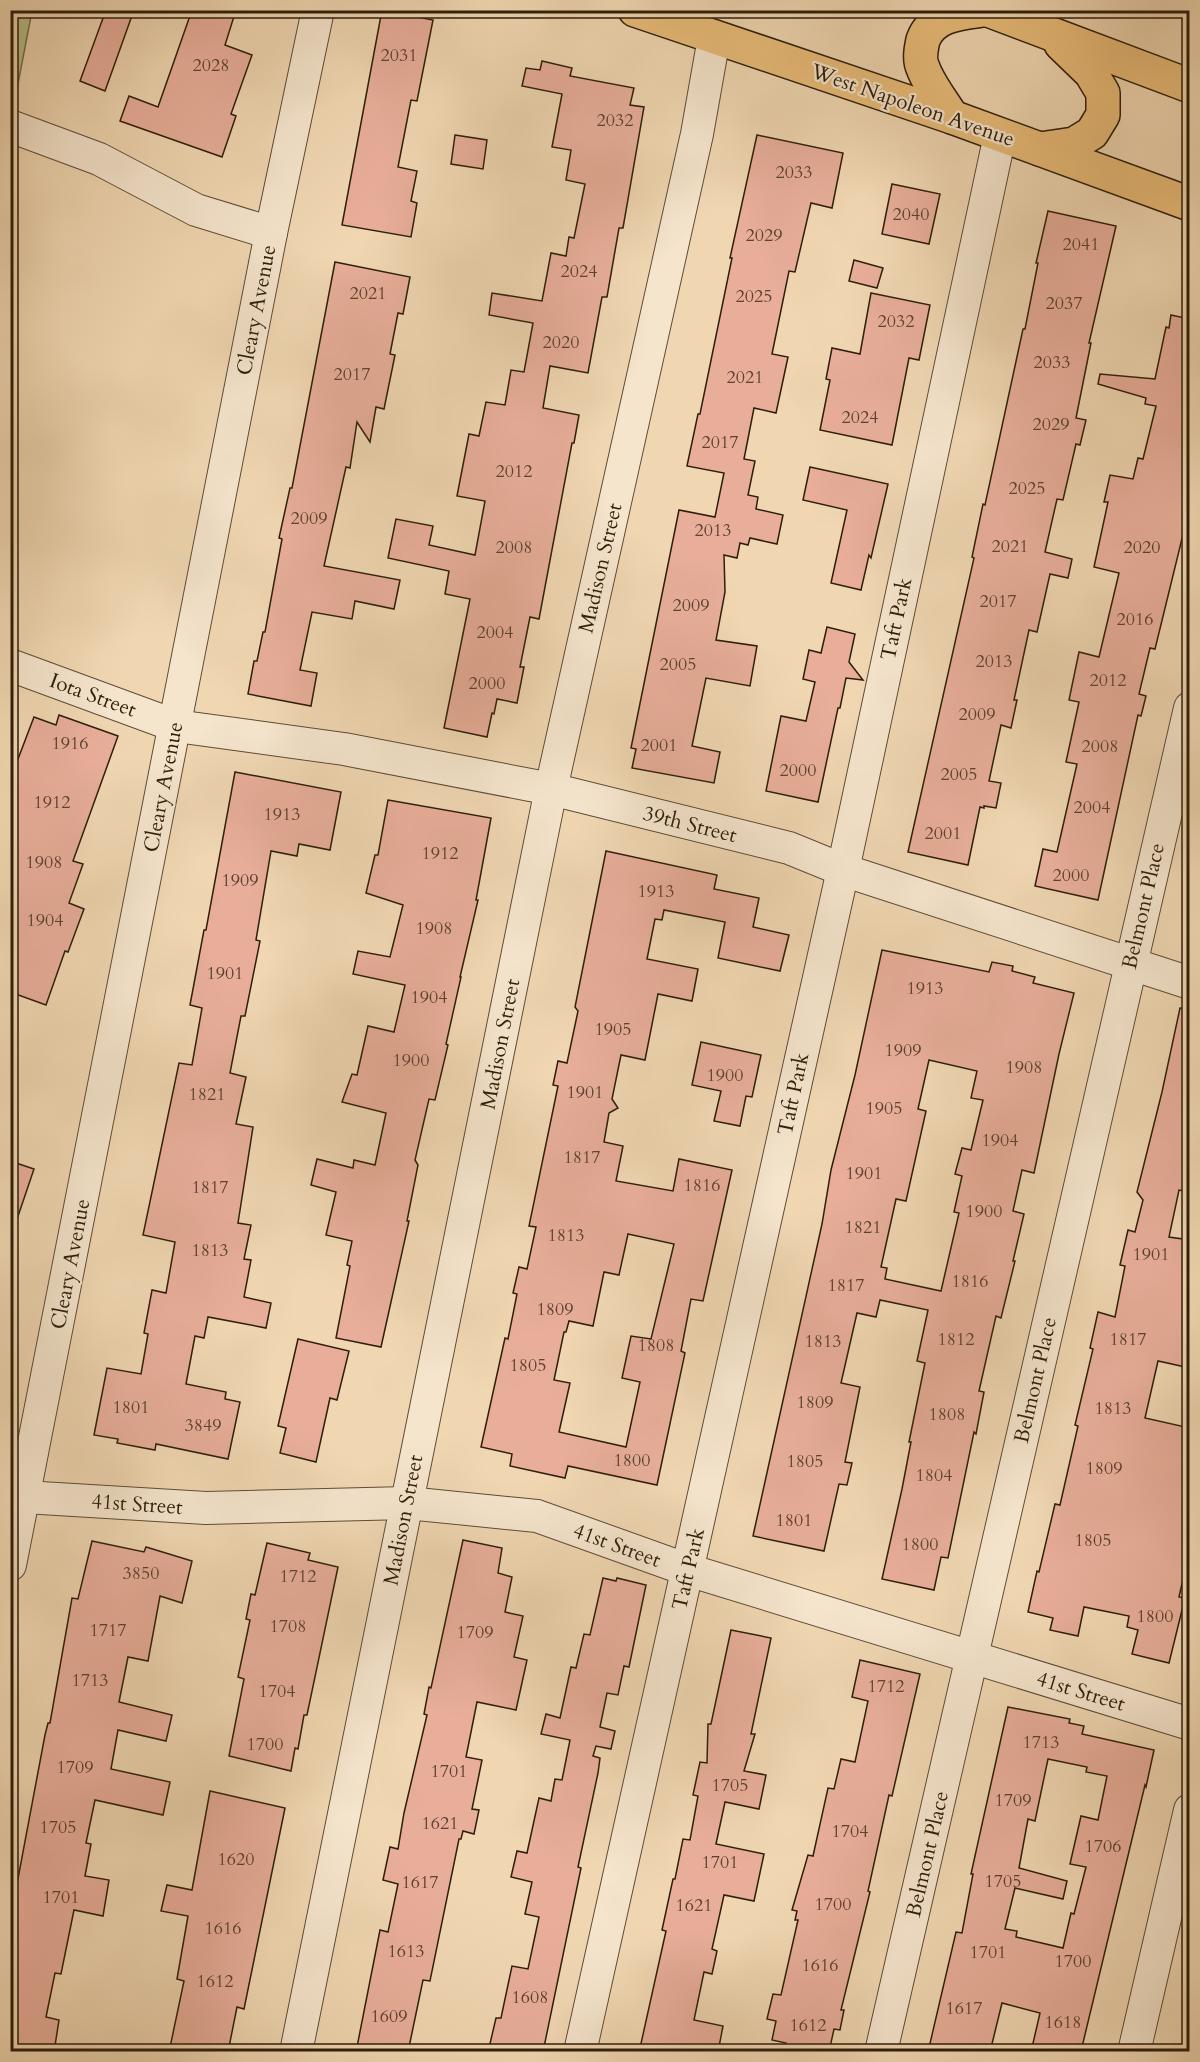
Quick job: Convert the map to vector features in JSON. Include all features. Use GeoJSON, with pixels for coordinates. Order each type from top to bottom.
{"type":"FeatureCollection","features":[{"type":"Feature","properties":{"kind":"main road","name":"West Napoleon Avenue"},"geometry":{"type":"LineString","coordinates":[[635,10],[952,117],[1190,204]]}},
{"type":"Feature","properties":{"kind":"main road"},"geometry":{"type":"LineString","coordinates":[[952,117],[922,67],[921,49],[926,33],[938,21],[957,13],[983,10]]}},
{"type":"Feature","properties":{"kind":"main road"},"geometry":{"type":"LineString","coordinates":[[988,10],[1035,24],[1190,86]]}},
{"type":"Feature","properties":{"kind":"main road"},"geometry":{"type":"LineString","coordinates":[[1035,24],[1091,73],[1103,93],[1103,116],[1092,133],[1074,144],[1041,149]]}},
{"type":"Feature","properties":{"kind":"street","name":"Cleary Avenue"},"geometry":{"type":"LineString","coordinates":[[10,1565],[17,1494],[176,726],[271,233],[318,10]]}},
{"type":"Feature","properties":{"kind":"street","name":"Madison Street"},"geometry":{"type":"LineString","coordinates":[[296,2052],[551,789],[697,134],[714,38]]}},
{"type":"Feature","properties":{"kind":"street"},"geometry":{"type":"LineString","coordinates":[[10,126],[99,159],[196,210],[271,233]]}},
{"type":"Feature","properties":{"kind":"street","name":"Taft Park"},"geometry":{"type":"LineString","coordinates":[[580,2052],[843,870],[1000,135]]}},
{"type":"Feature","properties":{"kind":"street","name":"Iota Street"},"geometry":{"type":"LineString","coordinates":[[10,665],[176,726]]}},
{"type":"Feature","properties":{"kind":"street","name":"Belmont Place"},"geometry":{"type":"LineString","coordinates":[[881,2052],[1190,708]]}},
{"type":"Feature","properties":{"kind":"street","name":"39th Street"},"geometry":{"type":"LineString","coordinates":[[176,726],[344,749],[551,789],[789,848],[843,870],[1190,983]]}},
{"type":"Feature","properties":{"kind":"street","name":"41st Street"},"geometry":{"type":"LineString","coordinates":[[17,1494],[206,1508],[407,1503],[537,1516],[688,1570],[1190,1724]]}},
{"type":"Feature","properties":{"kind":"street"},"geometry":{"type":"LineString","coordinates":[[1134,2052],[1190,1810]]}},
{"type":"Feature","properties":{"kind":"green space"},"geometry":{"type":"Polygon","coordinates":[[[10,11],[32,11],[17,89],[11,87],[10,11]]]}},
{"type":"Feature","properties":{"kind":"building"},"geometry":{"type":"Polygon","coordinates":[[[106,10],[134,10],[105,91],[80,81],[106,10]]]}},
{"type":"Feature","properties":{"kind":"building"},"geometry":{"type":"Polygon","coordinates":[[[192,10],[236,10],[225,45],[252,55],[231,114],[236,116],[222,157],[120,121],[129,96],[158,107],[192,10]]]}},
{"type":"Feature","properties":{"kind":"building"},"geometry":{"type":"Polygon","coordinates":[[[382,10],[433,20],[417,101],[411,100],[398,167],[417,171],[411,201],[417,203],[411,237],[342,225],[382,10]]]}},
{"type":"Feature","properties":{"kind":"building"},"geometry":{"type":"Polygon","coordinates":[[[542,61],[572,68],[570,76],[634,88],[630,105],[644,107],[623,228],[619,228],[607,297],[602,297],[588,373],[550,366],[543,408],[579,415],[539,619],[530,617],[520,667],[524,667],[517,703],[497,699],[487,737],[444,728],[470,599],[445,594],[449,571],[388,558],[396,519],[433,526],[429,545],[475,555],[485,501],[457,496],[469,434],[479,436],[486,402],[505,405],[511,370],[524,372],[533,323],[489,315],[492,293],[542,301],[551,253],[566,256],[569,237],[574,238],[585,184],[566,180],[571,150],[552,147],[562,94],[522,86],[526,68],[540,70],[542,61]]]}},
{"type":"Feature","properties":{"kind":"building"},"geometry":{"type":"Polygon","coordinates":[[[455,135],[487,140],[483,169],[451,164],[455,135]]]}},
{"type":"Feature","properties":{"kind":"building"},"geometry":{"type":"Polygon","coordinates":[[[757,135],[843,153],[832,208],[811,203],[795,272],[789,271],[772,354],[788,357],[776,413],[754,408],[744,459],[755,461],[748,495],[758,497],[756,509],[783,515],[777,544],[750,538],[748,545],[740,543],[737,558],[724,555],[725,592],[716,640],[757,646],[750,686],[706,678],[692,746],[720,752],[714,783],[632,768],[636,749],[631,748],[679,510],[715,517],[724,473],[687,466],[698,414],[700,414],[732,258],[730,258],[757,135]]]}},
{"type":"Feature","properties":{"kind":"building"},"geometry":{"type":"Polygon","coordinates":[[[892,184],[940,194],[929,244],[882,234],[892,184]]]}},
{"type":"Feature","properties":{"kind":"building"},"geometry":{"type":"Polygon","coordinates":[[[1048,211],[1116,226],[1089,343],[1091,343],[1076,418],[1086,420],[1080,445],[1076,444],[1063,500],[1057,499],[1045,552],[1072,559],[1068,578],[1050,574],[1037,632],[1029,630],[1014,700],[1017,700],[1011,728],[1001,725],[989,781],[1001,783],[996,808],[980,807],[968,865],[908,852],[974,558],[972,557],[983,504],[985,505],[1023,329],[1025,329],[1038,263],[1036,263],[1048,211]]]}},
{"type":"Feature","properties":{"kind":"building"},"geometry":{"type":"Polygon","coordinates":[[[854,260],[883,268],[877,288],[849,281],[854,260]]]}},
{"type":"Feature","properties":{"kind":"building"},"geometry":{"type":"Polygon","coordinates":[[[335,262],[410,277],[403,314],[398,313],[390,354],[395,355],[384,409],[376,407],[370,442],[357,422],[350,468],[346,467],[324,566],[400,580],[394,609],[355,601],[352,619],[312,612],[300,670],[317,673],[311,706],[248,694],[254,661],[257,661],[263,632],[265,632],[282,539],[279,538],[290,488],[292,488],[335,262]]]}},
{"type":"Feature","properties":{"kind":"building"},"geometry":{"type":"Polygon","coordinates":[[[871,293],[930,305],[919,360],[909,358],[892,445],[820,430],[830,380],[826,379],[832,348],[860,354],[871,293]]]}},
{"type":"Feature","properties":{"kind":"building"},"geometry":{"type":"Polygon","coordinates":[[[1171,315],[1190,319],[1190,506],[1155,649],[1150,648],[1139,694],[1146,696],[1141,716],[1138,715],[1098,900],[1035,886],[1043,849],[1057,852],[1077,764],[1066,762],[1079,702],[1069,700],[1079,652],[1099,657],[1119,573],[1094,567],[1108,502],[1104,502],[1110,475],[1133,479],[1138,458],[1143,459],[1156,406],[1145,404],[1146,398],[1098,384],[1100,374],[1155,379],[1166,327],[1169,328],[1171,315]]]}},
{"type":"Feature","properties":{"kind":"building"},"geometry":{"type":"Polygon","coordinates":[[[810,467],[888,484],[861,590],[831,583],[847,510],[803,500],[810,467]]]}},
{"type":"Feature","properties":{"kind":"building"},"geometry":{"type":"Polygon","coordinates":[[[827,627],[855,634],[849,662],[863,680],[846,678],[818,802],[766,791],[781,716],[806,721],[815,682],[803,679],[809,650],[821,653],[827,627]]]}},
{"type":"Feature","properties":{"kind":"building"},"geometry":{"type":"Polygon","coordinates":[[[59,715],[118,736],[73,861],[83,864],[69,903],[84,909],[68,952],[65,951],[46,1005],[10,992],[10,756],[18,759],[34,717],[56,725],[59,715]]]}},
{"type":"Feature","properties":{"kind":"building"},"geometry":{"type":"Polygon","coordinates":[[[235,772],[341,792],[330,850],[299,844],[297,856],[271,851],[256,940],[260,941],[245,1016],[241,1016],[230,1073],[246,1077],[236,1124],[253,1127],[238,1223],[251,1225],[244,1259],[251,1260],[244,1297],[271,1303],[266,1328],[208,1317],[204,1338],[195,1336],[186,1384],[226,1392],[225,1399],[240,1402],[228,1459],[156,1444],[155,1450],[117,1443],[118,1439],[94,1435],[107,1368],[141,1374],[148,1334],[144,1333],[152,1290],[166,1293],[175,1242],[143,1235],[179,1063],[192,1065],[202,1008],[190,1005],[235,772]]]}},
{"type":"Feature","properties":{"kind":"building"},"geometry":{"type":"Polygon","coordinates":[[[388,800],[491,818],[476,900],[478,900],[446,1044],[448,1045],[435,1100],[429,1099],[415,1160],[418,1165],[407,1221],[409,1221],[381,1347],[336,1338],[350,1266],[347,1265],[352,1241],[326,1235],[336,1192],[311,1185],[317,1159],[353,1168],[354,1160],[375,1165],[386,1113],[342,1102],[352,1074],[357,1075],[368,1026],[394,1032],[405,985],[353,974],[358,951],[390,957],[403,905],[366,893],[375,855],[378,855],[388,800]]]}},
{"type":"Feature","properties":{"kind":"building"},"geometry":{"type":"Polygon","coordinates":[[[606,851],[717,875],[714,889],[759,898],[753,927],[789,935],[780,971],[718,958],[725,922],[664,910],[662,920],[655,919],[647,959],[698,969],[692,1001],[658,994],[645,1060],[621,1055],[612,1099],[618,1108],[609,1113],[604,1142],[623,1146],[616,1181],[673,1191],[679,1159],[732,1170],[703,1301],[691,1299],[681,1351],[685,1353],[657,1485],[568,1466],[565,1478],[510,1466],[512,1454],[481,1447],[505,1338],[508,1339],[517,1294],[513,1293],[519,1267],[527,1269],[536,1227],[529,1226],[558,1086],[553,1085],[558,1061],[567,1063],[578,1011],[575,1007],[606,851]],[[628,1234],[619,1275],[604,1272],[593,1326],[569,1321],[566,1332],[564,1332],[554,1380],[570,1383],[559,1432],[626,1447],[640,1382],[622,1378],[631,1336],[651,1339],[674,1244],[628,1234]]]}},
{"type":"Feature","properties":{"kind":"building"},"geometry":{"type":"Polygon","coordinates":[[[882,950],[989,972],[992,962],[1013,966],[1012,971],[1035,977],[1033,983],[1074,993],[1034,1173],[1022,1170],[1013,1211],[1024,1214],[1013,1261],[1015,1261],[1001,1318],[996,1316],[979,1391],[984,1392],[948,1558],[941,1557],[934,1590],[882,1579],[902,1489],[925,1363],[917,1361],[928,1310],[880,1300],[876,1317],[857,1313],[841,1383],[860,1387],[845,1462],[852,1463],[847,1485],[839,1484],[824,1551],[753,1536],[822,1224],[831,1170],[855,1075],[882,950]],[[929,1060],[918,1109],[926,1111],[906,1201],[896,1199],[881,1267],[887,1268],[885,1279],[941,1291],[959,1213],[954,1212],[962,1176],[955,1174],[962,1148],[971,1150],[983,1100],[971,1098],[977,1071],[929,1060]]]}},
{"type":"Feature","properties":{"kind":"building"},"geometry":{"type":"Polygon","coordinates":[[[1180,1008],[1190,1009],[1190,1192],[1179,1190],[1169,1237],[1190,1240],[1190,1368],[1158,1361],[1145,1418],[1190,1428],[1190,1549],[1179,1597],[1185,1598],[1169,1663],[1132,1654],[1138,1630],[1127,1627],[1129,1616],[1084,1607],[1078,1636],[1050,1630],[1053,1618],[1028,1612],[1055,1504],[1060,1505],[1078,1426],[1075,1425],[1093,1349],[1090,1348],[1098,1312],[1115,1317],[1125,1266],[1120,1265],[1128,1230],[1135,1232],[1143,1200],[1137,1192],[1180,1008]]]}},
{"type":"Feature","properties":{"kind":"building"},"geometry":{"type":"Polygon","coordinates":[[[701,1042],[761,1055],[752,1097],[746,1096],[740,1126],[714,1121],[721,1091],[692,1085],[701,1042]]]}},
{"type":"Feature","properties":{"kind":"building"},"geometry":{"type":"Polygon","coordinates":[[[10,1161],[34,1169],[14,1228],[10,1227],[10,1161]]]}},
{"type":"Feature","properties":{"kind":"building"},"geometry":{"type":"Polygon","coordinates":[[[298,1339],[349,1351],[337,1400],[330,1398],[316,1462],[280,1453],[286,1428],[278,1426],[298,1339]]]}},
{"type":"Feature","properties":{"kind":"building"},"geometry":{"type":"Polygon","coordinates":[[[463,1540],[502,1548],[498,1573],[512,1577],[505,1612],[523,1616],[514,1657],[527,1660],[516,1710],[477,1702],[466,1757],[482,1760],[472,1809],[479,1810],[474,1834],[463,1831],[459,1839],[430,1981],[423,1980],[408,2052],[356,2052],[380,1930],[388,1932],[398,1884],[383,1880],[390,1847],[398,1849],[427,1715],[424,1714],[429,1687],[431,1688],[463,1540]]]}},
{"type":"Feature","properties":{"kind":"building"},"geometry":{"type":"Polygon","coordinates":[[[92,1541],[144,1552],[146,1547],[192,1561],[182,1603],[160,1596],[148,1661],[128,1657],[119,1702],[172,1715],[166,1741],[118,1730],[111,1769],[170,1782],[163,1815],[95,1800],[86,1843],[91,1844],[85,1876],[109,1880],[103,1916],[74,1910],[61,1974],[55,1973],[46,2017],[59,2020],[54,2052],[10,2052],[10,1921],[45,1735],[48,1723],[50,1723],[72,1598],[78,1599],[92,1541]]]}},
{"type":"Feature","properties":{"kind":"building"},"geometry":{"type":"Polygon","coordinates":[[[267,1543],[310,1553],[308,1560],[338,1567],[307,1715],[304,1715],[298,1749],[295,1748],[291,1771],[229,1756],[244,1679],[238,1677],[250,1620],[246,1619],[251,1594],[255,1595],[267,1543]]]}},
{"type":"Feature","properties":{"kind":"building"},"geometry":{"type":"Polygon","coordinates":[[[603,1578],[616,1581],[617,1578],[646,1585],[629,1667],[624,1666],[618,1695],[607,1693],[600,1727],[615,1731],[611,1749],[596,1746],[593,1756],[600,1758],[598,1773],[543,2052],[503,2052],[489,2048],[496,2018],[501,2018],[512,1966],[528,1969],[539,1917],[525,1914],[532,1882],[511,1877],[517,1851],[527,1853],[539,1798],[551,1801],[555,1779],[562,1780],[570,1740],[541,1734],[546,1714],[560,1718],[571,1667],[576,1668],[584,1634],[590,1635],[603,1578]]]}},
{"type":"Feature","properties":{"kind":"building"},"geometry":{"type":"Polygon","coordinates":[[[731,1630],[771,1638],[751,1734],[755,1734],[744,1771],[766,1775],[759,1809],[725,1802],[716,1844],[764,1854],[754,1901],[724,1895],[712,1949],[717,1951],[712,1974],[704,1972],[694,2020],[723,2026],[718,2052],[655,2052],[640,2048],[666,1931],[662,1930],[673,1879],[675,1879],[683,1839],[690,1840],[698,1796],[693,1795],[700,1762],[707,1763],[708,1724],[711,1724],[731,1630]]]}},
{"type":"Feature","properties":{"kind":"building"},"geometry":{"type":"Polygon","coordinates":[[[860,1660],[920,1674],[892,1796],[889,1795],[868,1891],[870,1892],[841,2010],[844,2010],[840,2030],[834,2029],[829,2052],[784,2052],[786,2043],[772,2040],[776,2021],[767,2019],[773,1994],[781,1995],[798,1920],[795,1920],[797,1911],[792,1910],[808,1855],[813,1856],[828,1788],[834,1789],[841,1759],[855,1762],[868,1701],[852,1697],[860,1660]]]}},
{"type":"Feature","properties":{"kind":"building"},"geometry":{"type":"Polygon","coordinates":[[[1008,1707],[1070,1719],[1069,1723],[1084,1726],[1082,1734],[1154,1750],[1082,2047],[1078,2046],[1076,2052],[1031,2052],[1040,2013],[1002,2003],[990,2052],[928,2052],[956,1932],[962,1933],[973,1874],[971,1874],[1008,1707]],[[1048,1759],[1035,1821],[1028,1819],[1019,1868],[1067,1881],[1063,1899],[1015,1888],[1005,1929],[1017,1931],[1016,1937],[1063,1948],[1071,1913],[1074,1914],[1086,1867],[1070,1864],[1081,1816],[1098,1820],[1107,1776],[1086,1772],[1087,1767],[1048,1759]]]}},
{"type":"Feature","properties":{"kind":"building"},"geometry":{"type":"Polygon","coordinates":[[[210,1791],[285,1808],[244,2009],[237,2007],[228,2052],[169,2052],[184,1981],[177,1979],[188,1916],[161,1911],[167,1885],[192,1890],[210,1791]]]}}]}
